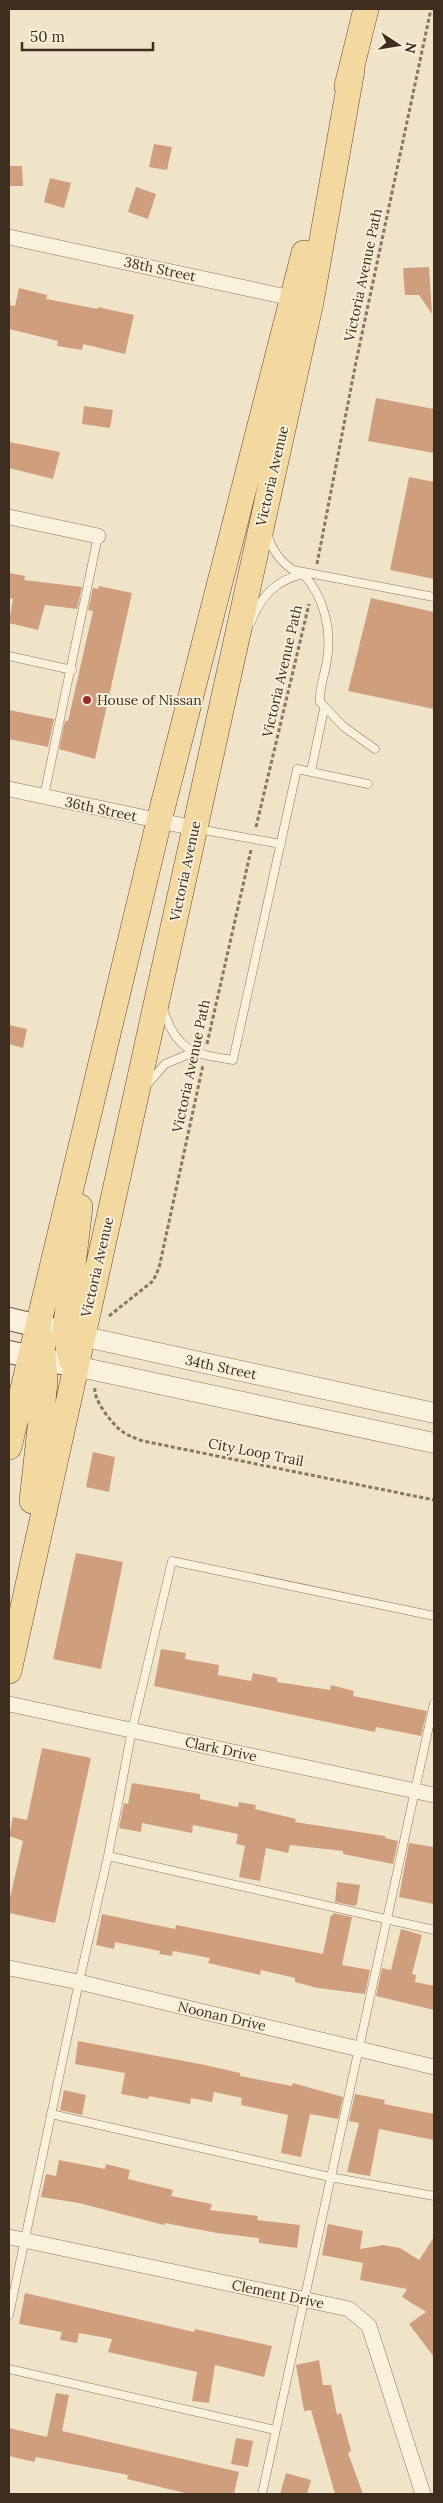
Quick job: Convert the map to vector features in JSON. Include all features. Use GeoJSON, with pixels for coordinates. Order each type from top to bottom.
{"type":"FeatureCollection","features":[{"type":"Feature","properties":{"kind":"main road","name":"Victoria Avenue"},"geometry":{"type":"LineString","coordinates":[[9,1670],[75,1366],[73,1334],[136,1099],[268,493],[302,300],[366,9]]}},
{"type":"Feature","properties":{"kind":"main road","name":"Victoria Avenue"},"geometry":{"type":"LineString","coordinates":[[9,1447],[28,1356],[38,1325],[159,821],[302,300]]}},
{"type":"Feature","properties":{"kind":"main road"},"geometry":{"type":"LineString","coordinates":[[73,1334],[96,1083]]}},
{"type":"Feature","properties":{"kind":"main road","name":"34th Street"},"geometry":{"type":"LineString","coordinates":[[9,1319],[73,1334]]}},
{"type":"Feature","properties":{"kind":"main road"},"geometry":{"type":"LineString","coordinates":[[28,1356],[75,1366]]}},
{"type":"Feature","properties":{"kind":"main road"},"geometry":{"type":"LineString","coordinates":[[18,1626],[45,1382],[28,1356]]}},
{"type":"Feature","properties":{"kind":"street","name":"38th Street"},"geometry":{"type":"LineString","coordinates":[[9,237],[302,300]]}},
{"type":"Feature","properties":{"kind":"street"},"geometry":{"type":"LineString","coordinates":[[9,517],[98,536]]}},
{"type":"Feature","properties":{"kind":"street","name":"36th Street"},"geometry":{"type":"LineString","coordinates":[[9,789],[194,828]]}},
{"type":"Feature","properties":{"kind":"street","name":"34th Street"},"geometry":{"type":"LineString","coordinates":[[73,1334],[434,1413]]}},
{"type":"Feature","properties":{"kind":"street"},"geometry":{"type":"LineString","coordinates":[[75,1366],[434,1443]]}},
{"type":"Feature","properties":{"kind":"street","name":"Clark Drive"},"geometry":{"type":"LineString","coordinates":[[9,1704],[434,1794]]}},
{"type":"Feature","properties":{"kind":"street","name":"Noonan Drive"},"geometry":{"type":"LineString","coordinates":[[9,1968],[79,1982],[434,2067]]}},
{"type":"Feature","properties":{"kind":"street","name":"Clement Drive"},"geometry":{"type":"LineString","coordinates":[[16,2239],[349,2309],[369,2326],[423,2494]]}},
{"type":"Feature","properties":{"kind":"lane"},"geometry":{"type":"LineString","coordinates":[[268,493],[266,525],[270,542],[285,564],[303,574],[313,584],[321,599],[328,639],[320,702],[324,708],[360,740],[374,749]]}},
{"type":"Feature","properties":{"kind":"lane"},"geometry":{"type":"LineString","coordinates":[[44,796],[72,670],[98,536]]}},
{"type":"Feature","properties":{"kind":"lane"},"geometry":{"type":"LineString","coordinates":[[249,627],[265,595],[274,585],[290,577],[303,574],[434,597]]}},
{"type":"Feature","properties":{"kind":"lane"},"geometry":{"type":"LineString","coordinates":[[222,703],[246,636]]}},
{"type":"Feature","properties":{"kind":"lane"},"geometry":{"type":"LineString","coordinates":[[9,656],[72,670]]}},
{"type":"Feature","properties":{"kind":"lane"},"geometry":{"type":"LineString","coordinates":[[311,772],[324,708]]}},
{"type":"Feature","properties":{"kind":"lane"},"geometry":{"type":"LineString","coordinates":[[158,995],[170,1031],[194,1052],[205,1056],[234,1060],[297,768],[368,784]]}},
{"type":"Feature","properties":{"kind":"lane"},"geometry":{"type":"LineString","coordinates":[[194,828],[280,844]]}},
{"type":"Feature","properties":{"kind":"lane"},"geometry":{"type":"LineString","coordinates":[[136,1099],[165,1064],[194,1052]]}},
{"type":"Feature","properties":{"kind":"lane"},"geometry":{"type":"LineString","coordinates":[[9,2315],[16,2239],[51,2114],[108,1856],[132,1730],[172,1561],[434,1616]]}},
{"type":"Feature","properties":{"kind":"lane"},"geometry":{"type":"LineString","coordinates":[[262,2494],[302,2299],[434,1703]]}},
{"type":"Feature","properties":{"kind":"lane"},"geometry":{"type":"LineString","coordinates":[[108,1856],[434,1930]]}},
{"type":"Feature","properties":{"kind":"lane"},"geometry":{"type":"LineString","coordinates":[[51,2114],[330,2177],[434,2196]]}},
{"type":"Feature","properties":{"kind":"lane"},"geometry":{"type":"LineString","coordinates":[[9,2369],[275,2430]]}},
{"type":"Feature","properties":{"kind":"path","name":"Victoria Avenue Path"},"geometry":{"type":"LineString","coordinates":[[315,575],[356,362],[431,9]]}},
{"type":"Feature","properties":{"kind":"path","name":"Victoria Avenue Path"},"geometry":{"type":"LineString","coordinates":[[109,1315],[153,1281],[159,1268],[205,1056],[211,1018],[313,584]]}},
{"type":"Feature","properties":{"kind":"path","name":"City Loop Trail"},"geometry":{"type":"LineString","coordinates":[[94,1393],[118,1428],[142,1441],[434,1500]]}},
{"type":"Feature","properties":{"kind":"building"},"geometry":{"type":"Polygon","coordinates":[[[154,144],[172,147],[167,170],[149,167],[154,144]]]}},
{"type":"Feature","properties":{"kind":"building"},"geometry":{"type":"Polygon","coordinates":[[[9,166],[22,166],[23,186],[9,186],[9,166]]]}},
{"type":"Feature","properties":{"kind":"building"},"geometry":{"type":"Polygon","coordinates":[[[50,178],[71,183],[64,208],[44,202],[50,178]]]}},
{"type":"Feature","properties":{"kind":"building"},"geometry":{"type":"Polygon","coordinates":[[[136,187],[156,194],[148,219],[128,212],[136,187]]]}},
{"type":"Feature","properties":{"kind":"building"},"geometry":{"type":"Polygon","coordinates":[[[429,267],[432,314],[419,295],[405,295],[403,268],[429,267]]]}},
{"type":"Feature","properties":{"kind":"building"},"geometry":{"type":"Polygon","coordinates":[[[19,288],[47,295],[46,299],[134,315],[125,354],[83,344],[82,350],[57,346],[58,341],[9,329],[9,305],[15,306],[19,288]]]}},
{"type":"Feature","properties":{"kind":"building"},"geometry":{"type":"Polygon","coordinates":[[[376,398],[434,409],[434,453],[368,441],[376,398]]]}},
{"type":"Feature","properties":{"kind":"building"},"geometry":{"type":"Polygon","coordinates":[[[84,406],[113,410],[110,428],[82,424],[84,406]]]}},
{"type":"Feature","properties":{"kind":"building"},"geometry":{"type":"Polygon","coordinates":[[[9,442],[60,452],[53,479],[9,468],[9,442]]]}},
{"type":"Feature","properties":{"kind":"building"},"geometry":{"type":"Polygon","coordinates":[[[409,477],[434,482],[434,579],[390,570],[409,477]]]}},
{"type":"Feature","properties":{"kind":"building"},"geometry":{"type":"Polygon","coordinates":[[[9,573],[25,576],[24,580],[82,587],[77,609],[45,605],[38,630],[9,623],[13,599],[9,598],[9,573]]]}},
{"type":"Feature","properties":{"kind":"building"},"geometry":{"type":"Polygon","coordinates":[[[99,586],[132,593],[95,759],[59,749],[65,721],[68,721],[93,611],[88,610],[93,588],[98,589],[99,586]]]}},
{"type":"Feature","properties":{"kind":"building"},"geometry":{"type":"Polygon","coordinates":[[[371,598],[434,612],[434,709],[348,691],[371,598]]]}},
{"type":"Feature","properties":{"kind":"building"},"geometry":{"type":"Polygon","coordinates":[[[9,710],[54,719],[48,747],[9,739],[9,710]]]}},
{"type":"Feature","properties":{"kind":"building"},"geometry":{"type":"Polygon","coordinates":[[[9,1025],[27,1029],[23,1048],[9,1044],[9,1025]]]}},
{"type":"Feature","properties":{"kind":"building"},"geometry":{"type":"Polygon","coordinates":[[[93,1452],[115,1457],[109,1492],[86,1487],[93,1452]]]}},
{"type":"Feature","properties":{"kind":"building"},"geometry":{"type":"Polygon","coordinates":[[[76,1553],[123,1562],[101,1669],[53,1659],[76,1553]]]}},
{"type":"Feature","properties":{"kind":"building"},"geometry":{"type":"Polygon","coordinates":[[[161,1649],[186,1653],[185,1659],[219,1665],[218,1675],[251,1681],[253,1673],[277,1678],[277,1682],[330,1690],[331,1685],[354,1691],[353,1696],[427,1711],[421,1736],[376,1727],[375,1732],[154,1686],[161,1649]]]}},
{"type":"Feature","properties":{"kind":"building"},"geometry":{"type":"Polygon","coordinates":[[[42,1748],[91,1758],[55,1923],[9,1913],[9,1902],[23,1841],[9,1836],[13,1817],[27,1820],[42,1748]]]}},
{"type":"Feature","properties":{"kind":"building"},"geometry":{"type":"Polygon","coordinates":[[[132,1783],[200,1794],[200,1799],[238,1807],[239,1802],[256,1805],[255,1809],[296,1819],[295,1822],[385,1836],[385,1838],[398,1841],[393,1864],[343,1854],[343,1851],[290,1845],[288,1853],[266,1848],[260,1881],[239,1877],[245,1846],[236,1844],[238,1834],[193,1825],[192,1833],[142,1823],[141,1832],[119,1828],[124,1803],[128,1804],[132,1783]]]}},
{"type":"Feature","properties":{"kind":"building"},"geometry":{"type":"Polygon","coordinates":[[[409,1843],[434,1847],[434,1904],[399,1897],[409,1843]]]}},
{"type":"Feature","properties":{"kind":"building"},"geometry":{"type":"Polygon","coordinates":[[[337,1882],[360,1885],[357,1904],[354,1906],[335,1902],[337,1882]]]}},
{"type":"Feature","properties":{"kind":"building"},"geometry":{"type":"Polygon","coordinates":[[[333,1913],[352,1917],[342,1965],[370,1970],[365,1994],[318,1988],[295,1982],[295,1978],[261,1970],[260,1975],[208,1963],[210,1958],[173,1951],[172,1956],[159,1954],[160,1951],[115,1942],[114,1949],[96,1945],[102,1914],[175,1929],[176,1925],[323,1954],[333,1913]]]}},
{"type":"Feature","properties":{"kind":"building"},"geometry":{"type":"Polygon","coordinates":[[[401,1929],[422,1935],[412,1974],[416,1975],[415,1982],[434,1986],[434,2010],[376,1996],[382,1968],[391,1970],[401,1929]]]}},
{"type":"Feature","properties":{"kind":"building"},"geometry":{"type":"Polygon","coordinates":[[[78,2041],[205,2065],[240,2073],[240,2076],[292,2086],[293,2083],[343,2097],[338,2119],[310,2114],[301,2157],[281,2153],[288,2115],[241,2105],[242,2098],[214,2092],[212,2102],[191,2098],[190,2104],[149,2096],[148,2099],[121,2094],[125,2073],[75,2064],[78,2041]]]}},
{"type":"Feature","properties":{"kind":"building"},"geometry":{"type":"Polygon","coordinates":[[[64,2090],[86,2095],[82,2115],[60,2110],[64,2090]]]}},
{"type":"Feature","properties":{"kind":"building"},"geometry":{"type":"Polygon","coordinates":[[[355,2094],[385,2100],[384,2104],[434,2114],[434,2140],[379,2129],[370,2176],[347,2172],[359,2123],[349,2121],[355,2094]]]}},
{"type":"Feature","properties":{"kind":"building"},"geometry":{"type":"Polygon","coordinates":[[[59,2160],[105,2169],[106,2164],[130,2170],[128,2179],[173,2190],[171,2196],[212,2204],[210,2210],[258,2216],[257,2220],[300,2225],[297,2248],[259,2243],[259,2238],[217,2233],[165,2223],[164,2225],[79,2203],[41,2197],[46,2174],[56,2176],[59,2160]]]}},
{"type":"Feature","properties":{"kind":"building"},"geometry":{"type":"Polygon","coordinates":[[[328,2224],[363,2231],[360,2249],[383,2245],[400,2248],[419,2260],[434,2237],[434,2357],[409,2324],[426,2312],[402,2297],[407,2289],[360,2280],[363,2263],[322,2255],[328,2224]]]}},
{"type":"Feature","properties":{"kind":"building"},"geometry":{"type":"Polygon","coordinates":[[[25,2293],[194,2332],[195,2329],[272,2346],[264,2377],[215,2365],[209,2403],[192,2401],[197,2372],[108,2352],[112,2339],[79,2333],[77,2343],[60,2340],[62,2332],[19,2324],[25,2293]]]}},
{"type":"Feature","properties":{"kind":"building"},"geometry":{"type":"Polygon","coordinates":[[[319,2360],[323,2385],[331,2385],[337,2415],[341,2413],[351,2451],[348,2453],[363,2494],[335,2494],[311,2410],[304,2411],[296,2365],[319,2360]]]}},
{"type":"Feature","properties":{"kind":"building"},"geometry":{"type":"Polygon","coordinates":[[[56,2393],[69,2395],[62,2431],[239,2472],[234,2494],[189,2494],[127,2479],[128,2475],[36,2457],[34,2462],[9,2456],[9,2428],[47,2437],[56,2393]]]}},
{"type":"Feature","properties":{"kind":"building"},"geometry":{"type":"Polygon","coordinates":[[[236,2438],[253,2441],[248,2467],[231,2464],[236,2438]]]}},
{"type":"Feature","properties":{"kind":"building"},"geometry":{"type":"Polygon","coordinates":[[[286,2473],[311,2480],[307,2494],[280,2494],[286,2473]]]}},
{"type":"Feature","properties":{"kind":"place","name":"House of Nissan"},"geometry":{"type":"Point","coordinates":[87,700]}}]}
